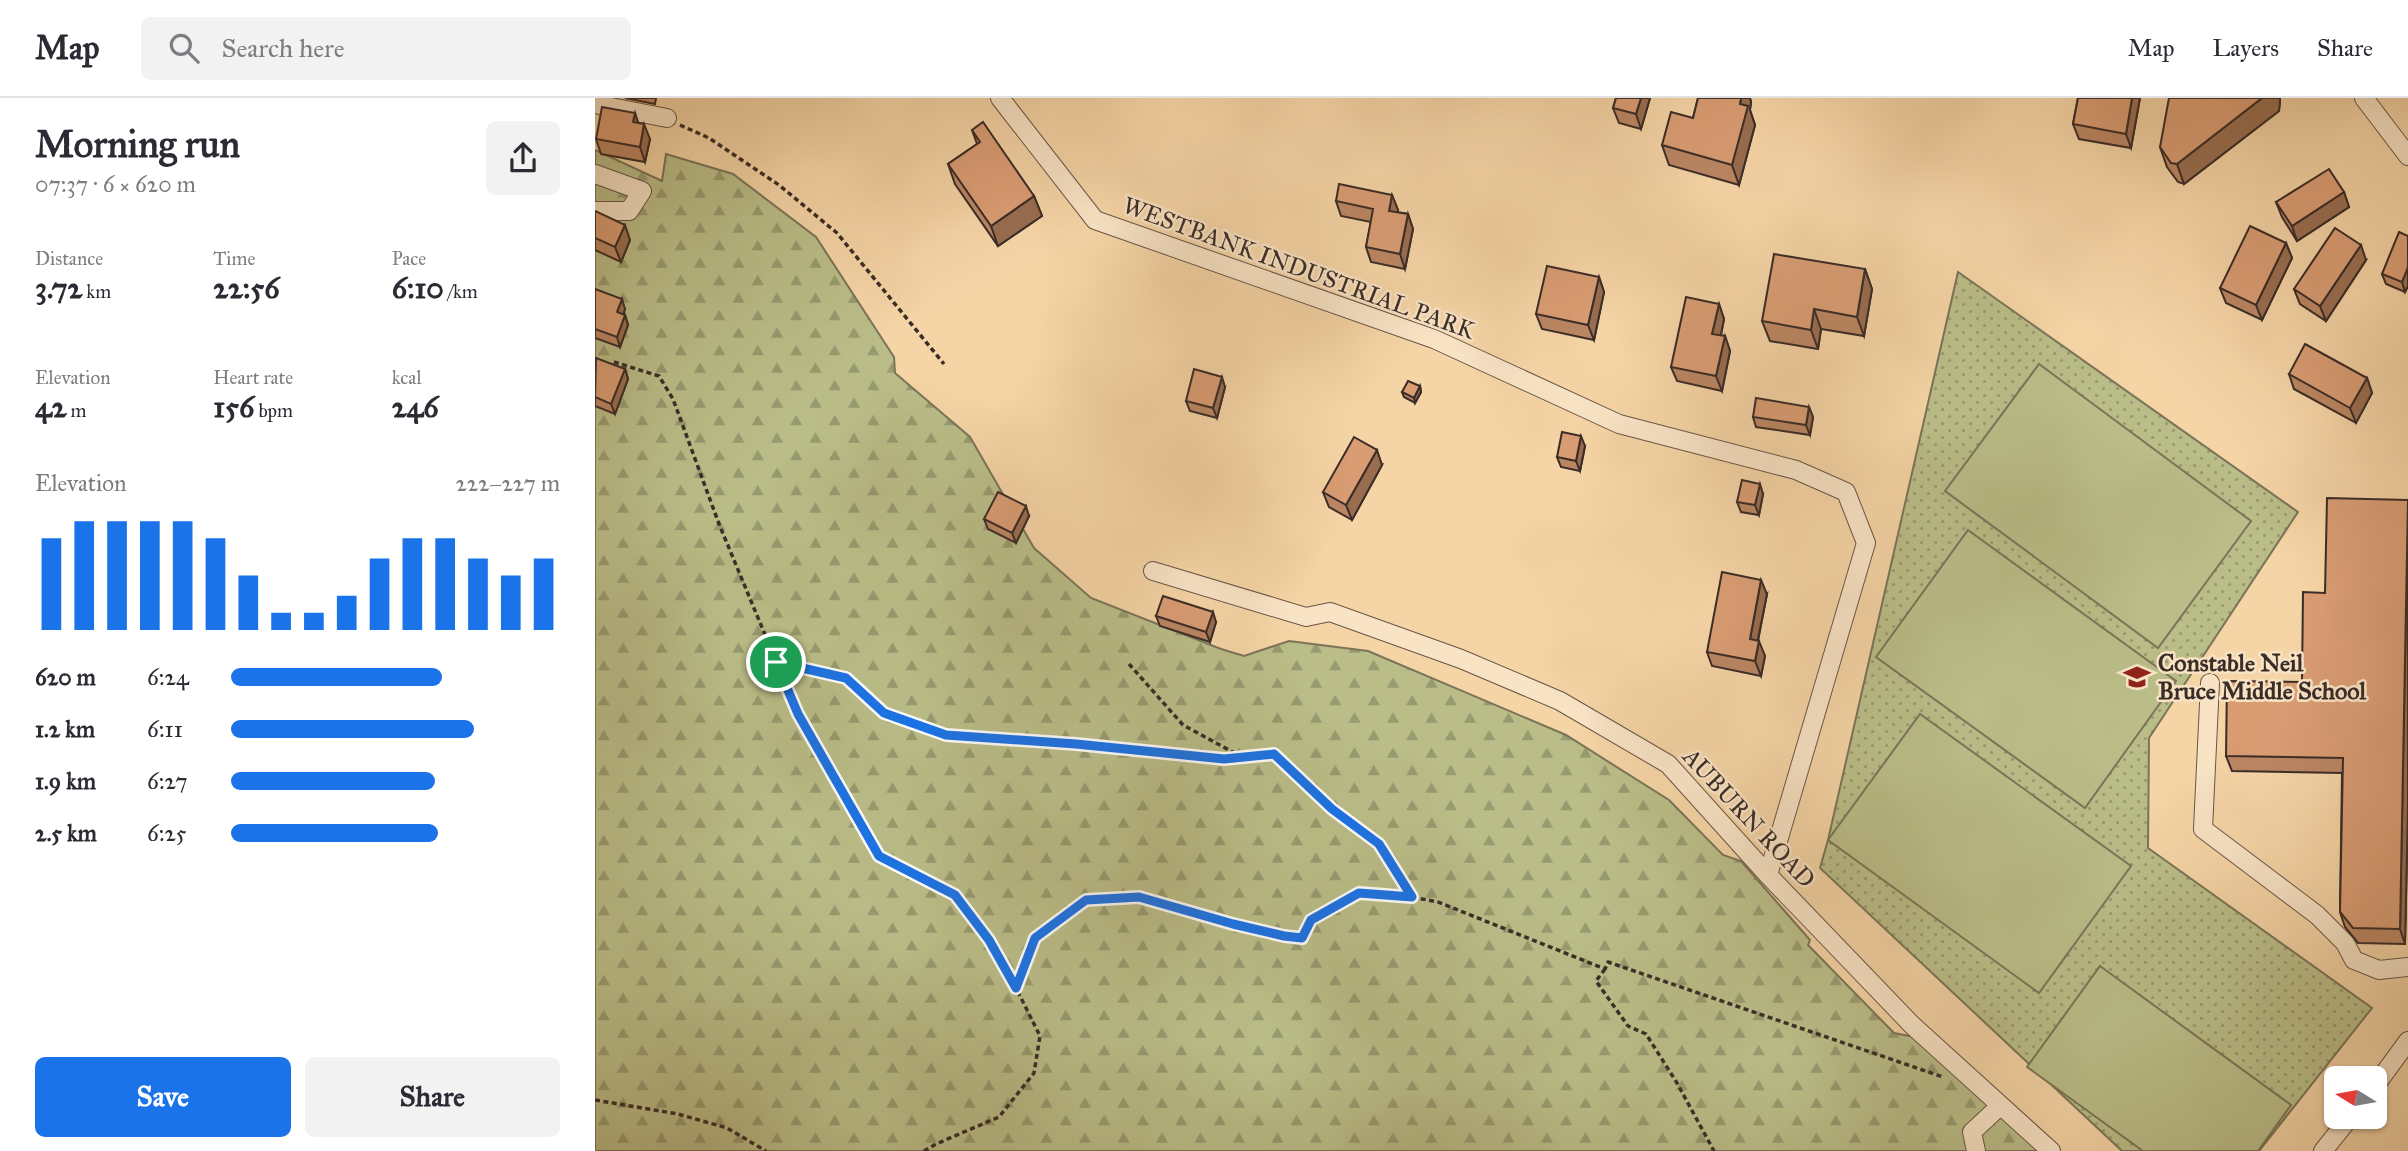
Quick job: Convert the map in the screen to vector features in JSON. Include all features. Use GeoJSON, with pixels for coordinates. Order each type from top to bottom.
{"type":"FeatureCollection","features":[{"type":"Feature","properties":{"kind":"street","name":"WESTBANK INDUSTRIAL PARK"},"geometry":{"type":"LineString","coordinates":[[1000,98],[1095,220],[1434,339],[1619,424],[1796,470],[1846,492],[1866,543],[1768,875]]}},
{"type":"Feature","properties":{"kind":"street"},"geometry":{"type":"LineString","coordinates":[[2364,98],[2408,156]]}},
{"type":"Feature","properties":{"kind":"street"},"geometry":{"type":"LineString","coordinates":[[595,104],[667,118]]}},
{"type":"Feature","properties":{"kind":"street"},"geometry":{"type":"LineString","coordinates":[[595,174],[642,191],[629,211],[595,211]]}},
{"type":"Feature","properties":{"kind":"street","name":"AUBURN ROAD"},"geometry":{"type":"LineString","coordinates":[[1153,571],[1306,617],[1330,612],[1461,659],[1560,701],[1668,764],[1768,875],[1912,1025],[2051,1151]]}},
{"type":"Feature","properties":{"kind":"street"},"geometry":{"type":"LineString","coordinates":[[2210,683],[2203,830],[2317,915],[2345,943],[2354,960],[2379,970],[2408,967]]}},
{"type":"Feature","properties":{"kind":"street"},"geometry":{"type":"LineString","coordinates":[[2387,1070],[2408,1041]]}},
{"type":"Feature","properties":{"kind":"street"},"geometry":{"type":"LineString","coordinates":[[1976,1151],[1972,1132],[2000,1107]]}},
{"type":"Feature","properties":{"kind":"street"},"geometry":{"type":"LineString","coordinates":[[2323,1151],[2341,1129]]}},
{"type":"Feature","properties":{"kind":"path"},"geometry":{"type":"LineString","coordinates":[[667,118],[709,138],[779,185],[837,233],[944,364]]}},
{"type":"Feature","properties":{"kind":"path"},"geometry":{"type":"LineString","coordinates":[[614,362],[659,376],[673,399],[719,524],[798,714],[879,856],[955,895],[989,940],[1040,1036],[1034,1073],[999,1116],[924,1151]]}},
{"type":"Feature","properties":{"kind":"path"},"geometry":{"type":"LineString","coordinates":[[776,662],[846,678],[884,713],[946,735],[1076,744],[1224,759],[1274,754],[1332,809],[1379,844],[1412,897]]}},
{"type":"Feature","properties":{"kind":"path"},"geometry":{"type":"LineString","coordinates":[[1129,664],[1183,724],[1241,757]]}},
{"type":"Feature","properties":{"kind":"path"},"geometry":{"type":"LineString","coordinates":[[1016,988],[1035,938],[1086,900],[1139,897],[1233,924],[1302,938],[1311,920],[1359,893],[1412,897],[1438,902],[1605,969]]}},
{"type":"Feature","properties":{"kind":"path"},"geometry":{"type":"LineString","coordinates":[[1714,1151],[1677,1083],[1646,1034],[1628,1026],[1596,981],[1608,962],[1927,1073],[1979,1087]]}},
{"type":"Feature","properties":{"kind":"path"},"geometry":{"type":"LineString","coordinates":[[595,1100],[678,1114],[727,1128],[766,1151]]}},
{"type":"Feature","properties":{"kind":"green space"},"geometry":{"type":"Polygon","coordinates":[[[595,150],[662,181],[666,154],[733,174],[816,237],[894,357],[895,373],[970,437],[1034,548],[1091,598],[1244,656],[1289,641],[1368,651],[1566,735],[1669,800],[1723,855],[1741,861],[1810,940],[1808,945],[1894,1033],[1925,1039],[2038,1151],[595,1151],[595,150]]]}},
{"type":"Feature","properties":{"kind":"green space","name":"Constable Neil Bruce Middle School"},"geometry":{"type":"Polygon","coordinates":[[[1958,272],[2298,512],[2149,738],[2148,848],[2372,1008],[2259,1151],[2122,1151],[1820,868],[1958,272]]]}},
{"type":"Feature","properties":{"kind":"green space"},"geometry":{"type":"Polygon","coordinates":[[[2039,364],[2251,521],[2158,648],[1945,491],[2039,364]]]}},
{"type":"Feature","properties":{"kind":"green space"},"geometry":{"type":"Polygon","coordinates":[[[1968,530],[2176,681],[2085,808],[1876,657],[1968,530]]]}},
{"type":"Feature","properties":{"kind":"green space"},"geometry":{"type":"Polygon","coordinates":[[[1920,714],[2131,866],[2039,993],[1828,840],[1920,714]]]}},
{"type":"Feature","properties":{"kind":"green space"},"geometry":{"type":"Polygon","coordinates":[[[2100,966],[2291,1105],[2258,1151],[2143,1151],[2027,1067],[2100,966]]]}},
{"type":"Feature","properties":{"kind":"building"},"geometry":{"type":"Polygon","coordinates":[[[1616,98],[1641,98],[1636,114],[1613,108],[1616,98]]]}},
{"type":"Feature","properties":{"kind":"building"},"geometry":{"type":"Polygon","coordinates":[[[1698,98],[1741,98],[1740,104],[1748,106],[1732,165],[1662,145],[1671,112],[1693,118],[1698,98]]]}},
{"type":"Feature","properties":{"kind":"building"},"geometry":{"type":"Polygon","coordinates":[[[2078,98],[2132,98],[2126,134],[2073,124],[2078,98]]]}},
{"type":"Feature","properties":{"kind":"building"},"geometry":{"type":"Polygon","coordinates":[[[2169,98],[2262,98],[2177,164],[2171,163],[2160,147],[2169,98]]]}},
{"type":"Feature","properties":{"kind":"building"},"geometry":{"type":"Polygon","coordinates":[[[602,107],[635,113],[633,122],[644,124],[640,147],[596,139],[602,107]]]}},
{"type":"Feature","properties":{"kind":"building"},"geometry":{"type":"Polygon","coordinates":[[[983,122],[1034,196],[991,226],[948,164],[980,142],[972,130],[983,122]]]}},
{"type":"Feature","properties":{"kind":"building"},"geometry":{"type":"Polygon","coordinates":[[[2329,169],[2344,192],[2292,226],[2276,202],[2329,169]]]}},
{"type":"Feature","properties":{"kind":"building"},"geometry":{"type":"Polygon","coordinates":[[[1339,184],[1392,195],[1389,211],[1408,214],[1400,254],[1366,247],[1373,209],[1336,201],[1339,184]]]}},
{"type":"Feature","properties":{"kind":"building"},"geometry":{"type":"Polygon","coordinates":[[[595,211],[625,225],[615,247],[595,238],[595,211]]]}},
{"type":"Feature","properties":{"kind":"building"},"geometry":{"type":"Polygon","coordinates":[[[2250,226],[2286,243],[2256,305],[2220,288],[2250,226]]]}},
{"type":"Feature","properties":{"kind":"building"},"geometry":{"type":"Polygon","coordinates":[[[2335,228],[2361,245],[2320,306],[2294,289],[2335,228]]]}},
{"type":"Feature","properties":{"kind":"building"},"geometry":{"type":"Polygon","coordinates":[[[2399,232],[2408,236],[2408,267],[2402,282],[2382,274],[2399,232]]]}},
{"type":"Feature","properties":{"kind":"building"},"geometry":{"type":"Polygon","coordinates":[[[1774,254],[1865,269],[1857,317],[1814,309],[1811,330],[1762,321],[1774,254]]]}},
{"type":"Feature","properties":{"kind":"building"},"geometry":{"type":"Polygon","coordinates":[[[1547,266],[1599,277],[1588,325],[1536,314],[1547,266]]]}},
{"type":"Feature","properties":{"kind":"building"},"geometry":{"type":"Polygon","coordinates":[[[595,289],[622,299],[617,312],[625,315],[617,337],[595,329],[595,289]]]}},
{"type":"Feature","properties":{"kind":"building"},"geometry":{"type":"Polygon","coordinates":[[[1686,297],[1719,304],[1712,334],[1725,336],[1716,376],[1671,367],[1686,297]]]}},
{"type":"Feature","properties":{"kind":"building"},"geometry":{"type":"Polygon","coordinates":[[[2305,344],[2367,378],[2350,408],[2289,374],[2305,344]]]}},
{"type":"Feature","properties":{"kind":"building"},"geometry":{"type":"Polygon","coordinates":[[[596,358],[625,369],[611,404],[595,397],[596,358]]]}},
{"type":"Feature","properties":{"kind":"building"},"geometry":{"type":"Polygon","coordinates":[[[1194,369],[1222,377],[1213,408],[1186,401],[1194,369]]]}},
{"type":"Feature","properties":{"kind":"building"},"geometry":{"type":"Polygon","coordinates":[[[1408,381],[1420,386],[1414,398],[1402,392],[1408,381]]]}},
{"type":"Feature","properties":{"kind":"building"},"geometry":{"type":"Polygon","coordinates":[[[1756,398],[1809,407],[1806,425],[1753,417],[1756,398]]]}},
{"type":"Feature","properties":{"kind":"building"},"geometry":{"type":"Polygon","coordinates":[[[1562,432],[1581,436],[1576,461],[1557,457],[1562,432]]]}},
{"type":"Feature","properties":{"kind":"building"},"geometry":{"type":"Polygon","coordinates":[[[1354,437],[1377,450],[1346,505],[1323,492],[1354,437]]]}},
{"type":"Feature","properties":{"kind":"building"},"geometry":{"type":"Polygon","coordinates":[[[1742,480],[1760,484],[1755,505],[1737,502],[1742,480]]]}},
{"type":"Feature","properties":{"kind":"building"},"geometry":{"type":"Polygon","coordinates":[[[998,492],[1026,506],[1012,533],[984,519],[998,492]]]}},
{"type":"Feature","properties":{"kind":"building"},"geometry":{"type":"Polygon","coordinates":[[[2327,498],[2408,500],[2400,929],[2353,928],[2340,912],[2343,758],[2226,756],[2227,681],[2302,682],[2303,592],[2325,593],[2327,498]]]}},
{"type":"Feature","properties":{"kind":"building"},"geometry":{"type":"Polygon","coordinates":[[[1722,572],[1761,580],[1750,639],[1759,641],[1755,661],[1707,652],[1722,572]]]}},
{"type":"Feature","properties":{"kind":"building"},"geometry":{"type":"Polygon","coordinates":[[[1163,596],[1213,612],[1206,632],[1156,616],[1163,596]]]}},
{"type":"Feature","properties":{"kind":"place","name":"Constable Neil Bruce Middle School"},"geometry":{"type":"Point","coordinates":[2137,677]}},
{"type":"Feature","properties":{"kind":"route"},"geometry":{"type":"LineString","coordinates":[[776,662],[846,678],[884,713],[946,735],[1076,744],[1224,759],[1274,754],[1332,809],[1379,844],[1412,897],[1359,893],[1311,920],[1302,938],[1233,924],[1139,897],[1086,900],[1035,938],[1016,988],[989,940],[955,895],[879,856],[798,714],[776,662]]}}]}
